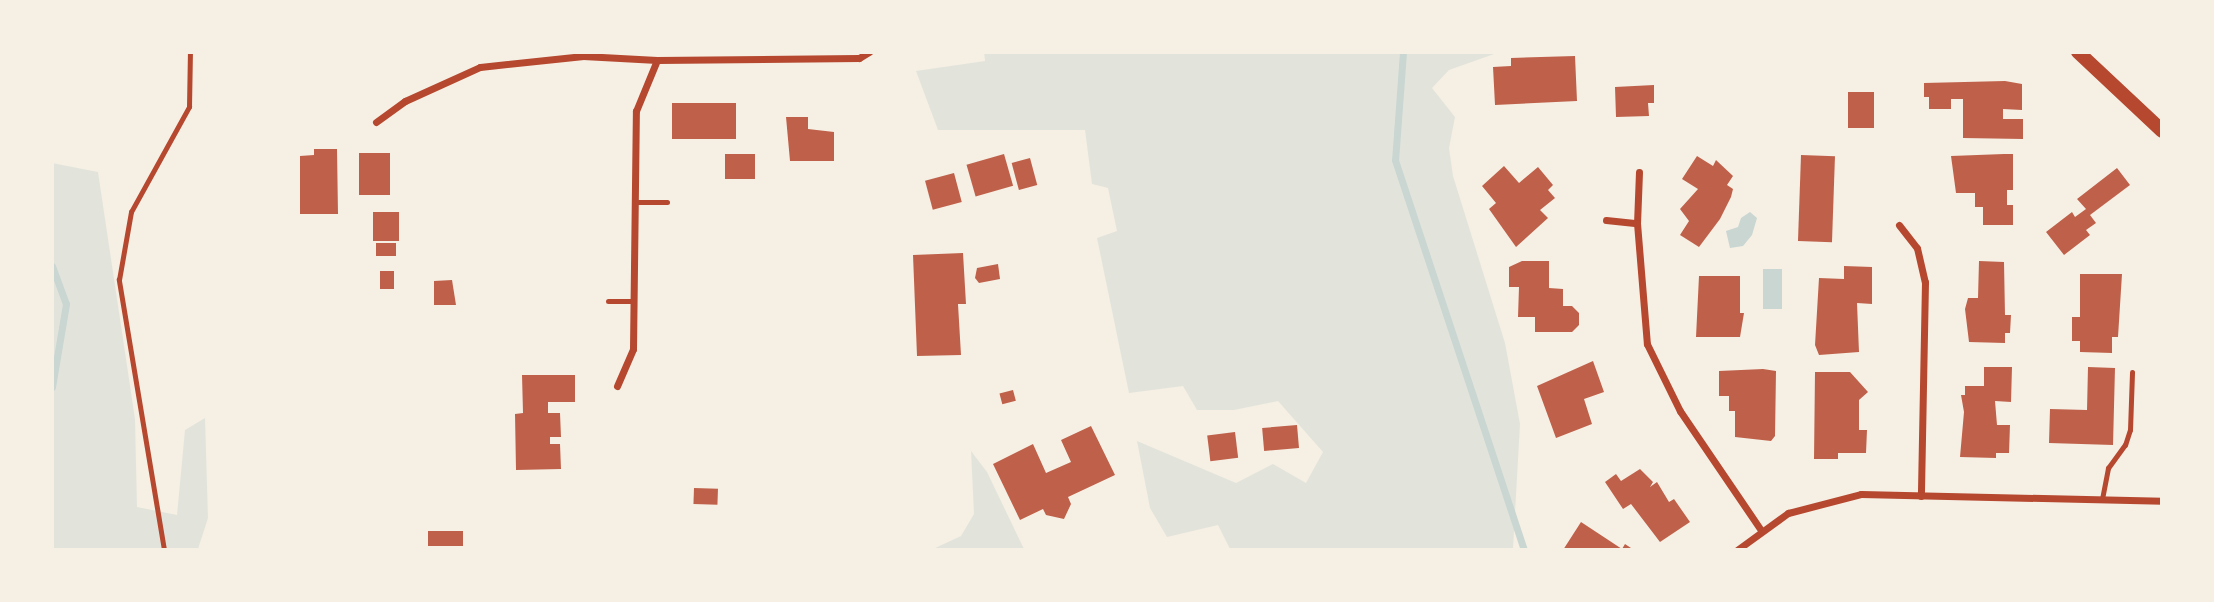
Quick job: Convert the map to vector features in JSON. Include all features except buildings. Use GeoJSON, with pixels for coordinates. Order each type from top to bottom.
{"type":"FeatureCollection","features":[{"type":"Feature","properties":{"kind":"main road"},"geometry":{"type":"LineString","coordinates":[[2082,54],[2161,131]]}},
{"type":"Feature","properties":{"kind":"street"},"geometry":{"type":"LineString","coordinates":[[376,122],[405,101],[480,67],[583,56],[657,60],[859,58],[869,52]]}},
{"type":"Feature","properties":{"kind":"street"},"geometry":{"type":"LineString","coordinates":[[617,386],[633,349],[636,111],[657,60]]}},
{"type":"Feature","properties":{"kind":"street"},"geometry":{"type":"LineString","coordinates":[[1639,172],[1637,223],[1641,309],[1647,344],[1662,381],[1761,530]]}},
{"type":"Feature","properties":{"kind":"street"},"geometry":{"type":"LineString","coordinates":[[1606,220],[1637,223]]}},
{"type":"Feature","properties":{"kind":"street"},"geometry":{"type":"LineString","coordinates":[[1899,225],[1917,248],[1924,282],[1921,496]]}},
{"type":"Feature","properties":{"kind":"street"},"geometry":{"type":"LineString","coordinates":[[1737,550],[1761,530],[1811,503],[1861,495],[2161,501]]}},
{"type":"Feature","properties":{"kind":"lane"},"geometry":{"type":"LineString","coordinates":[[635,202],[667,202]]}},
{"type":"Feature","properties":{"kind":"lane"},"geometry":{"type":"LineString","coordinates":[[608,301],[634,301]]}},
{"type":"Feature","properties":{"kind":"lane"},"geometry":{"type":"LineString","coordinates":[[2102,499],[2108,468],[2125,445],[2130,430],[2132,372]]}},
{"type":"Feature","properties":{"kind":"path"},"geometry":{"type":"LineString","coordinates":[[164,550],[119,280],[131,212],[189,107],[190,52]]}},
{"type":"Feature","properties":{"kind":"shaded area"},"geometry":{"type":"Polygon","coordinates":[[[984,52],[1497,53],[1449,70],[1432,88],[1455,117],[1449,148],[1453,176],[1505,343],[1520,424],[1513,549],[1230,549],[1218,525],[1167,537],[1150,508],[1137,441],[1236,483],[1273,464],[1306,483],[1323,452],[1278,401],[1234,410],[1197,410],[1183,386],[1129,393],[1097,238],[1117,231],[1108,188],[1092,184],[1085,130],[938,130],[916,71],[985,61],[984,52]]]}},
{"type":"Feature","properties":{"kind":"shaded area"},"geometry":{"type":"Polygon","coordinates":[[[52,163],[98,172],[135,419],[137,507],[177,515],[185,430],[205,418],[208,518],[198,549],[53,549],[52,163]]]}},
{"type":"Feature","properties":{"kind":"shaded area"},"geometry":{"type":"Polygon","coordinates":[[[1750,212],[1757,218],[1752,235],[1743,246],[1730,248],[1726,231],[1738,227],[1741,218],[1750,212]]]}},
{"type":"Feature","properties":{"kind":"shaded area"},"geometry":{"type":"Polygon","coordinates":[[[1763,269],[1782,269],[1782,309],[1763,309],[1763,269]]]}},
{"type":"Feature","properties":{"kind":"shaded area"},"geometry":{"type":"Polygon","coordinates":[[[971,451],[987,472],[1024,549],[933,549],[961,536],[974,514],[971,451]]]}},
{"type":"Feature","properties":{"kind":"waterway"},"geometry":{"type":"LineString","coordinates":[[1403,52],[1395,160],[1524,550]]}},
{"type":"Feature","properties":{"kind":"waterway"},"geometry":{"type":"LineString","coordinates":[[52,266],[66,304],[52,387]]}}]}
